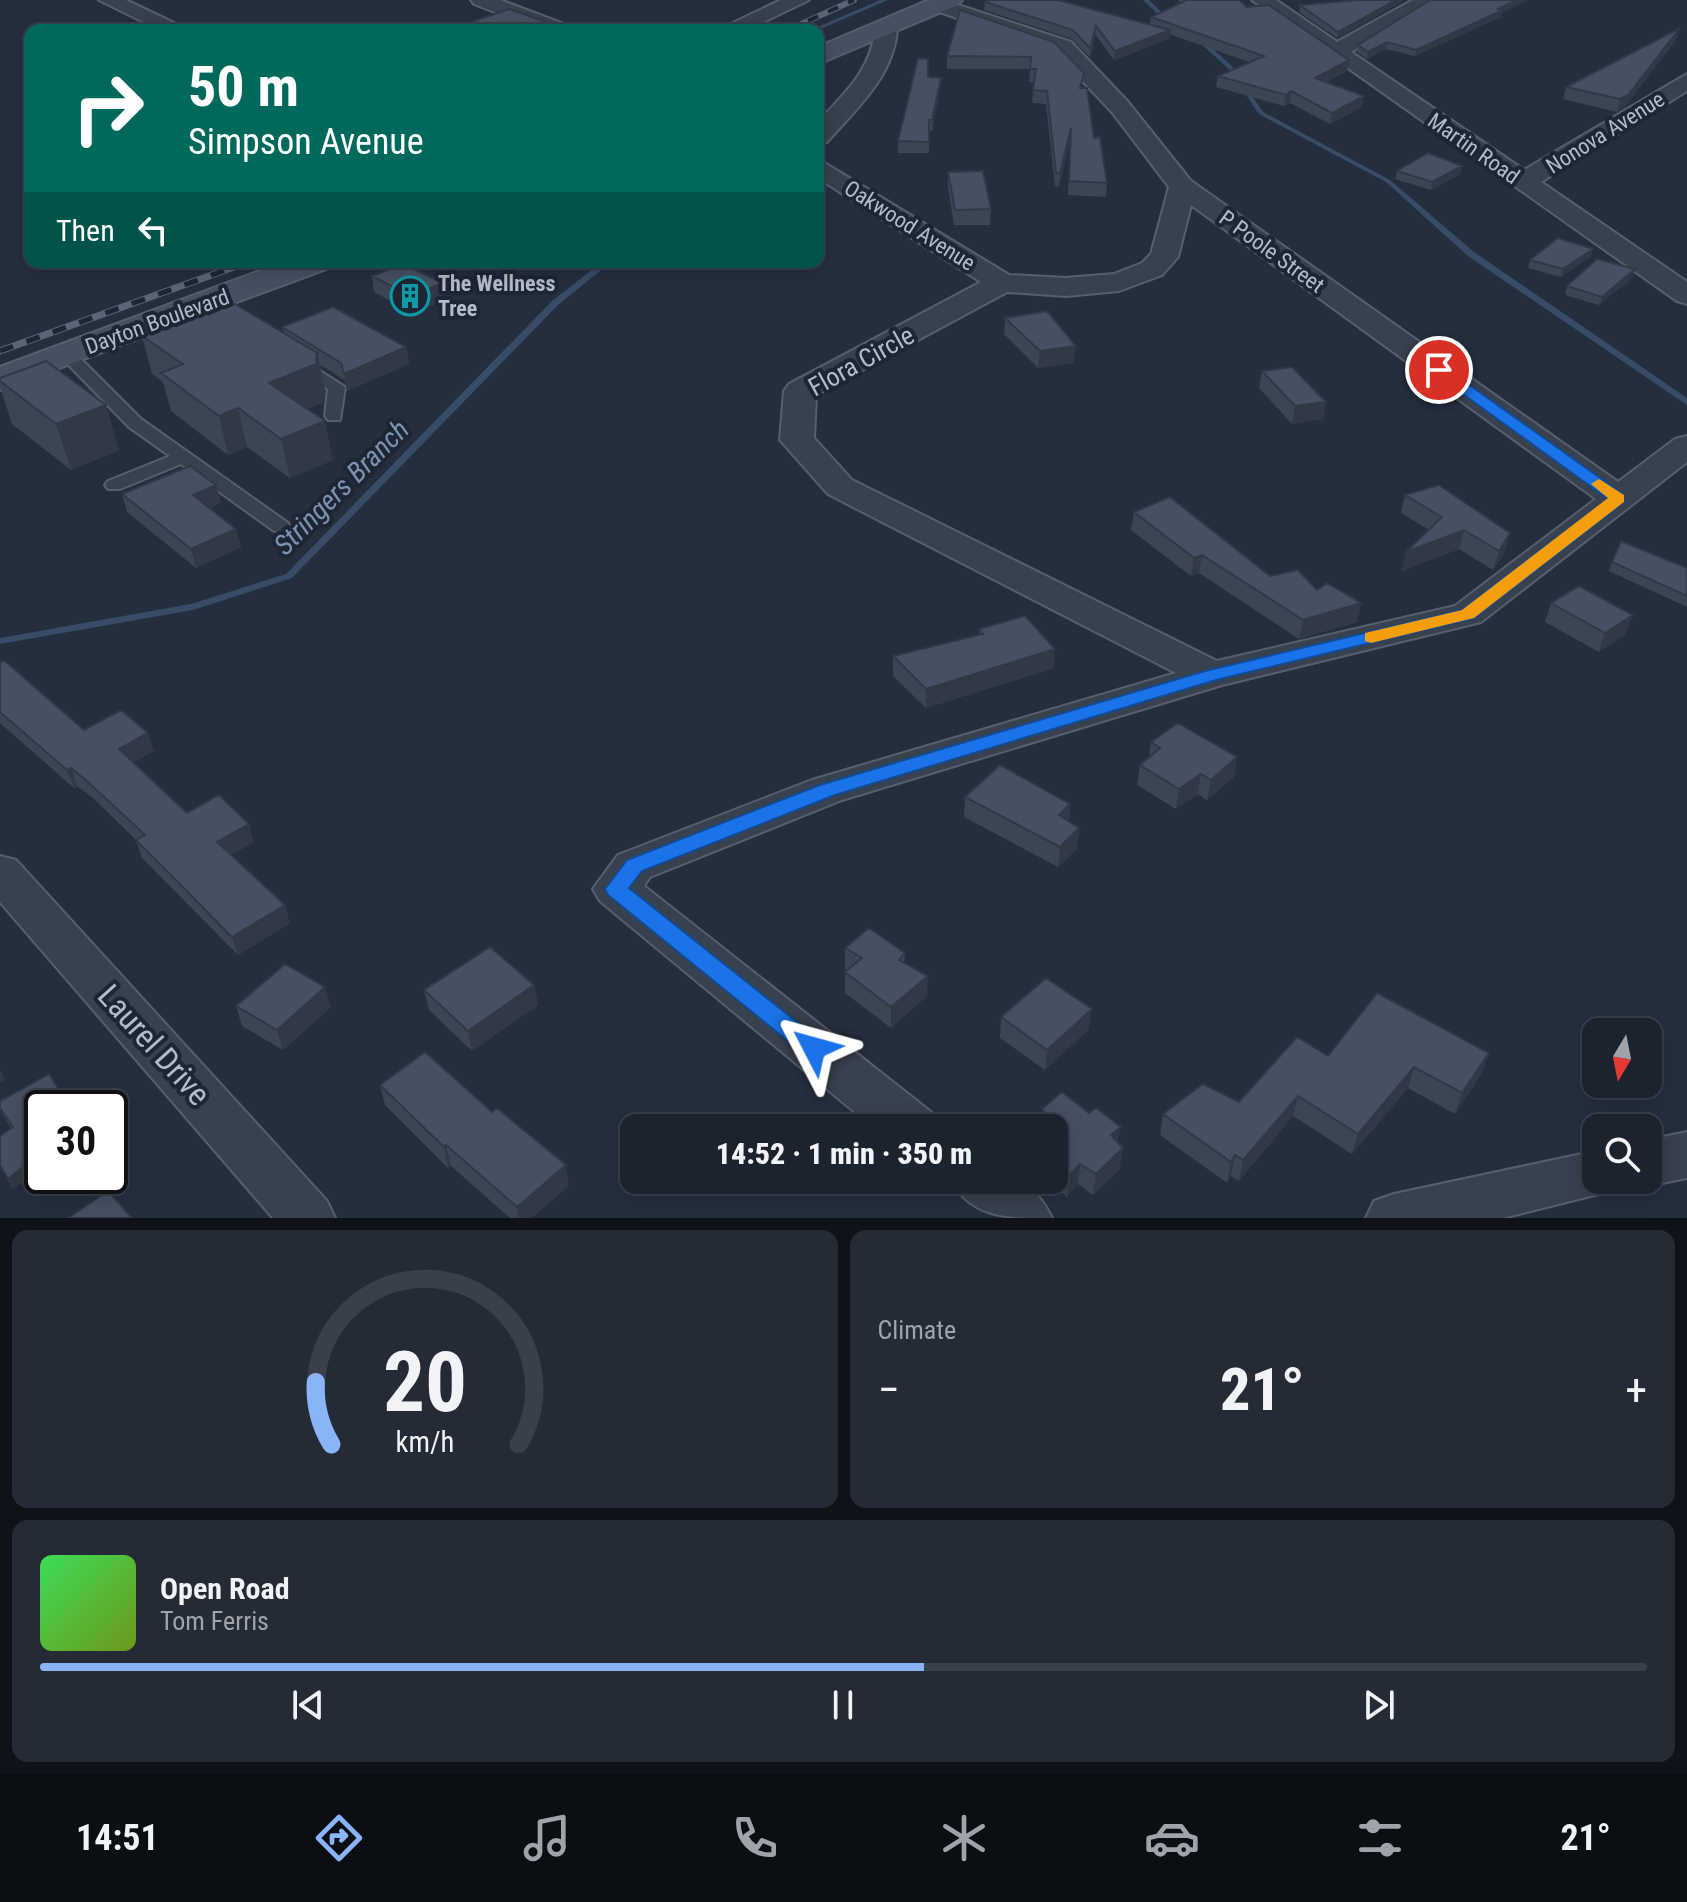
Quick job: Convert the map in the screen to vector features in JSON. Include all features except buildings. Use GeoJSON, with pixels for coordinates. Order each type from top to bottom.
{"type":"FeatureCollection","features":[{"type":"Feature","properties":{"kind":"main road"},"geometry":{"type":"LineString","coordinates":[[824,54],[944,2]]}},
{"type":"Feature","properties":{"kind":"main road","name":"Dayton Boulevard"},"geometry":{"type":"LineString","coordinates":[[0,379],[67,354],[216,309],[301,268]]}},
{"type":"Feature","properties":{"kind":"street"},"geometry":{"type":"LineString","coordinates":[[109,0],[164,24]]}},
{"type":"Feature","properties":{"kind":"street"},"geometry":{"type":"LineString","coordinates":[[481,0],[543,24]]}},
{"type":"Feature","properties":{"kind":"street"},"geometry":{"type":"LineString","coordinates":[[743,24],[799,0]]}},
{"type":"Feature","properties":{"kind":"street","name":"Martin Road"},"geometry":{"type":"LineString","coordinates":[[1262,0],[1687,295]]}},
{"type":"Feature","properties":{"kind":"street"},"geometry":{"type":"LineString","coordinates":[[1337,51],[1428,0]]}},
{"type":"Feature","properties":{"kind":"street","name":"P Poole Street"},"geometry":{"type":"LineString","coordinates":[[944,2],[1063,47],[1120,107],[1182,187],[1618,498]]}},
{"type":"Feature","properties":{"kind":"street"},"geometry":{"type":"LineString","coordinates":[[824,130],[875,70],[888,46],[886,29]]}},
{"type":"Feature","properties":{"kind":"street","name":"Nonova Avenue"},"geometry":{"type":"LineString","coordinates":[[1523,182],[1687,81]]}},
{"type":"Feature","properties":{"kind":"street","name":"Oakwood Avenue"},"geometry":{"type":"LineString","coordinates":[[824,171],[1002,283]]}},
{"type":"Feature","properties":{"kind":"street"},"geometry":{"type":"LineString","coordinates":[[1002,283],[1066,287],[1119,282],[1152,269],[1164,257],[1182,187]]}},
{"type":"Feature","properties":{"kind":"street","name":"Flora Circle"},"geometry":{"type":"LineString","coordinates":[[1002,283],[800,391],[797,440],[840,487],[1212,675]]}},
{"type":"Feature","properties":{"kind":"street"},"geometry":{"type":"LineString","coordinates":[[895,1114],[616,889],[634,866],[827,790],[1212,675],[1468,614],[1687,446]]}},
{"type":"Feature","properties":{"kind":"street","name":"Laurel Drive"},"geometry":{"type":"LineString","coordinates":[[0,872],[307,1218]]}},
{"type":"Feature","properties":{"kind":"street"},"geometry":{"type":"LineString","coordinates":[[1662,1160],[1687,1155]]}},
{"type":"Feature","properties":{"kind":"street"},"geometry":{"type":"LineString","coordinates":[[1394,1218],[1582,1177]]}},
{"type":"Feature","properties":{"kind":"street"},"geometry":{"type":"LineString","coordinates":[[994,1194],[1024,1218]]}},
{"type":"Feature","properties":{"kind":"lane"},"geometry":{"type":"LineString","coordinates":[[67,354],[135,423],[281,527]]}},
{"type":"Feature","properties":{"kind":"lane"},"geometry":{"type":"LineString","coordinates":[[287,355],[337,387],[334,416]]}},
{"type":"Feature","properties":{"kind":"lane"},"geometry":{"type":"LineString","coordinates":[[114,485],[181,458]]}},
{"type":"Feature","properties":{"kind":"waterway","name":"Stringers Branch"},"geometry":{"type":"LineString","coordinates":[[824,26],[885,0]]}},
{"type":"Feature","properties":{"kind":"waterway"},"geometry":{"type":"LineString","coordinates":[[1146,0],[1168,21]]}},
{"type":"Feature","properties":{"kind":"waterway"},"geometry":{"type":"LineString","coordinates":[[1202,42],[1230,67],[1261,113],[1388,181],[1471,254],[1687,402]]}},
{"type":"Feature","properties":{"kind":"waterway","name":"Stringers Branch"},"geometry":{"type":"LineString","coordinates":[[0,641],[193,607],[289,576],[555,303],[599,268]]}},
{"type":"Feature","properties":{"kind":"railway"},"geometry":{"type":"LineString","coordinates":[[801,24],[854,0]]}},
{"type":"Feature","properties":{"kind":"railway"},"geometry":{"type":"LineString","coordinates":[[0,351],[231,268]]}},
{"type":"Feature","properties":{"kind":"slow traffic"},"geometry":{"type":"LineString","coordinates":[[1371,637],[1468,614],[1618,498],[1599,484]]}},
{"type":"Feature","properties":{"kind":"place","name":"The Wellness Tree"},"geometry":{"type":"Point","coordinates":[410,296]}},
{"type":"Feature","properties":{"kind":"route"},"geometry":{"type":"LineString","coordinates":[[814,1048],[616,889],[634,866],[827,790],[1212,675],[1468,614],[1618,498],[1439,370]]}}]}
